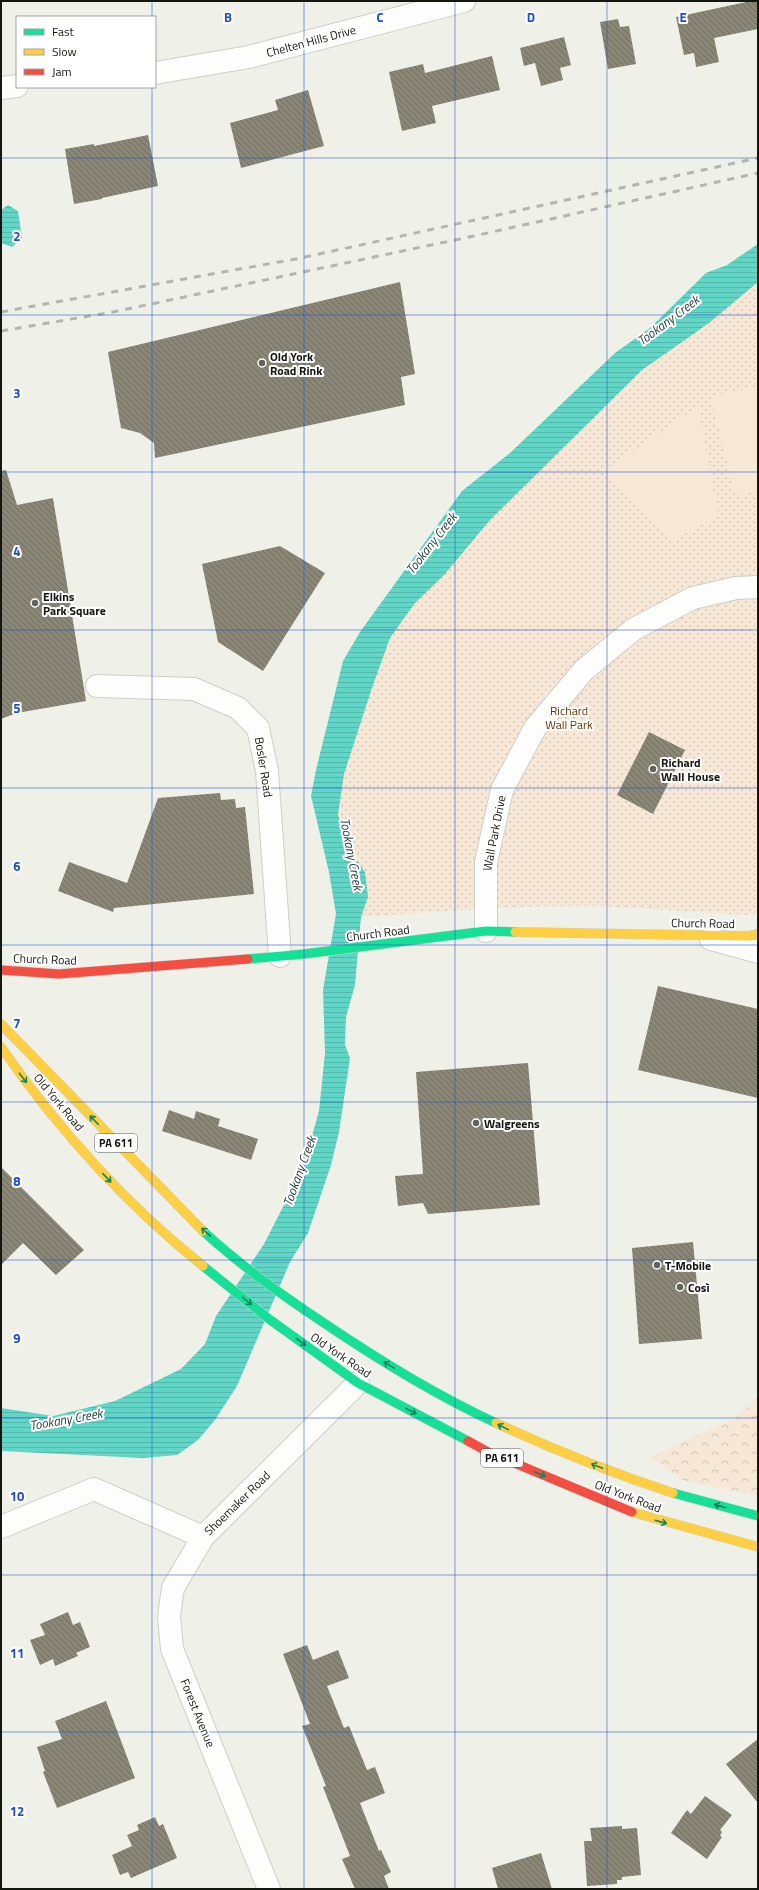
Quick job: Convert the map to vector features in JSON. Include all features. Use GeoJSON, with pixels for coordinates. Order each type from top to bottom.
{"type":"FeatureCollection","features":[{"type":"Feature","properties":{"kind":"main road","name":"Church Road"},"geometry":{"type":"LineString","coordinates":[[1,970],[59,974],[304,954],[486,931],[749,936],[758,934]]}},
{"type":"Feature","properties":{"kind":"main road","name":"Old York Road"},"geometry":{"type":"LineString","coordinates":[[1,1024],[174,1202],[235,1258],[331,1328],[439,1395],[534,1443],[642,1484],[758,1516]]}},
{"type":"Feature","properties":{"kind":"main road","name":"Old York Road"},"geometry":{"type":"LineString","coordinates":[[1,1047],[22,1077],[107,1179],[178,1246],[269,1319],[358,1382],[488,1452],[638,1515],[758,1547]]}},
{"type":"Feature","properties":{"kind":"street","name":"Chelten Hills Drive"},"geometry":{"type":"LineString","coordinates":[[156,73],[249,57],[464,1]]}},
{"type":"Feature","properties":{"kind":"street"},"geometry":{"type":"LineString","coordinates":[[1,88],[16,86]]}},
{"type":"Feature","properties":{"kind":"street","name":"Wall Park Drive"},"geometry":{"type":"LineString","coordinates":[[486,931],[486,862],[502,790],[535,728],[584,670],[634,629],[693,598],[736,588],[758,587]]}},
{"type":"Feature","properties":{"kind":"street","name":"Bosler Road"},"geometry":{"type":"LineString","coordinates":[[97,686],[194,688],[238,708],[258,728],[267,771],[280,956]]}},
{"type":"Feature","properties":{"kind":"street"},"geometry":{"type":"LineString","coordinates":[[694,934],[758,952]]}},
{"type":"Feature","properties":{"kind":"street","name":"Shoemaker Road"},"geometry":{"type":"LineString","coordinates":[[1,1527],[94,1489],[203,1537],[358,1382]]}},
{"type":"Feature","properties":{"kind":"street","name":"Forest Avenue"},"geometry":{"type":"LineString","coordinates":[[203,1537],[174,1588],[168,1616],[172,1649],[269,1889]]}},
{"type":"Feature","properties":{"kind":"green space","name":"Richard Wall Park"},"geometry":{"type":"Polygon","coordinates":[[[758,282],[758,913],[749,915],[600,906],[505,907],[361,917],[368,897],[365,872],[352,853],[338,815],[344,774],[390,638],[415,603],[444,575],[490,520],[642,370],[709,323],[758,282]]]}},
{"type":"Feature","properties":{"kind":"green space"},"geometry":{"type":"Polygon","coordinates":[[[758,386],[758,490],[735,496],[711,397],[758,386]]]}},
{"type":"Feature","properties":{"kind":"green space"},"geometry":{"type":"Polygon","coordinates":[[[698,406],[719,516],[670,541],[603,471],[698,406]]]}},
{"type":"Feature","properties":{"kind":"green space"},"geometry":{"type":"Polygon","coordinates":[[[758,1397],[758,1496],[682,1480],[650,1457],[735,1418],[758,1397]]]}},
{"type":"Feature","properties":{"kind":"water"},"geometry":{"type":"Polygon","coordinates":[[[8,205],[18,211],[22,238],[12,247],[1,243],[1,210],[8,205]]]}},
{"type":"Feature","properties":{"kind":"water","name":"Tookany Creek"},"geometry":{"type":"Polygon","coordinates":[[[758,244],[758,282],[709,323],[642,370],[490,520],[444,575],[415,603],[390,638],[344,774],[338,815],[352,853],[365,872],[368,897],[361,917],[355,985],[346,1017],[345,1045],[350,1058],[339,1132],[331,1165],[308,1233],[290,1262],[237,1386],[215,1420],[198,1440],[177,1455],[143,1458],[1,1451],[1,1408],[53,1416],[115,1401],[181,1369],[205,1344],[216,1316],[264,1244],[285,1203],[297,1189],[319,1111],[325,1053],[323,990],[336,914],[329,872],[311,796],[343,661],[360,632],[462,491],[510,453],[615,353],[650,328],[706,273],[727,265],[758,244]]]}},
{"type":"Feature","properties":{"kind":"building"},"geometry":{"type":"Polygon","coordinates":[[[751,1],[758,1],[758,29],[714,38],[719,62],[696,67],[694,53],[684,55],[676,17],[751,1]]]}},
{"type":"Feature","properties":{"kind":"building"},"geometry":{"type":"Polygon","coordinates":[[[618,19],[620,27],[629,26],[636,64],[608,69],[600,22],[618,19]]]}},
{"type":"Feature","properties":{"kind":"building"},"geometry":{"type":"Polygon","coordinates":[[[564,37],[571,65],[560,68],[563,80],[541,86],[535,63],[524,66],[520,48],[564,37]]]}},
{"type":"Feature","properties":{"kind":"building"},"geometry":{"type":"Polygon","coordinates":[[[492,56],[500,90],[432,106],[436,123],[402,131],[389,72],[423,64],[425,73],[492,56]]]}},
{"type":"Feature","properties":{"kind":"building"},"geometry":{"type":"Polygon","coordinates":[[[308,90],[324,146],[241,168],[230,123],[278,110],[275,100],[308,90]]]}},
{"type":"Feature","properties":{"kind":"building"},"geometry":{"type":"Polygon","coordinates":[[[148,135],[158,186],[74,204],[65,149],[94,144],[94,146],[148,135]]]}},
{"type":"Feature","properties":{"kind":"building","name":"Old York Road Rink"},"geometry":{"type":"Polygon","coordinates":[[[400,282],[415,374],[401,377],[405,405],[155,458],[154,443],[140,433],[121,428],[108,352],[400,282]]]}},
{"type":"Feature","properties":{"kind":"building","name":"Elkins Park Square"},"geometry":{"type":"Polygon","coordinates":[[[6,470],[17,505],[53,498],[86,701],[17,713],[1,719],[1,471],[6,470]]]}},
{"type":"Feature","properties":{"kind":"building"},"geometry":{"type":"Polygon","coordinates":[[[280,546],[325,573],[263,671],[218,642],[202,564],[280,546]]]}},
{"type":"Feature","properties":{"kind":"building","name":"Richard Wall House"},"geometry":{"type":"Polygon","coordinates":[[[649,732],[685,750],[653,814],[617,795],[649,732]]]}},
{"type":"Feature","properties":{"kind":"building"},"geometry":{"type":"Polygon","coordinates":[[[220,793],[221,800],[235,799],[236,808],[245,807],[254,894],[114,908],[113,912],[58,891],[69,862],[127,883],[158,798],[220,793]]]}},
{"type":"Feature","properties":{"kind":"building"},"geometry":{"type":"Polygon","coordinates":[[[658,986],[758,1009],[758,1098],[638,1070],[658,986]]]}},
{"type":"Feature","properties":{"kind":"building","name":"Walgreens"},"geometry":{"type":"Polygon","coordinates":[[[528,1063],[540,1205],[428,1214],[423,1203],[398,1206],[395,1176],[423,1174],[416,1072],[528,1063]]]}},
{"type":"Feature","properties":{"kind":"building"},"geometry":{"type":"Polygon","coordinates":[[[169,1110],[194,1119],[196,1111],[220,1119],[218,1126],[258,1139],[251,1160],[162,1131],[169,1110]]]}},
{"type":"Feature","properties":{"kind":"building"},"geometry":{"type":"Polygon","coordinates":[[[1,1167],[84,1250],[56,1275],[23,1243],[1,1265],[1,1167]]]}},
{"type":"Feature","properties":{"kind":"building"},"geometry":{"type":"Polygon","coordinates":[[[693,1242],[702,1339],[639,1344],[632,1248],[693,1242]]]}},
{"type":"Feature","properties":{"kind":"building"},"geometry":{"type":"Polygon","coordinates":[[[68,1612],[73,1625],[80,1622],[90,1647],[76,1653],[78,1656],[55,1666],[53,1659],[40,1665],[30,1640],[45,1635],[40,1624],[68,1612]]]}},
{"type":"Feature","properties":{"kind":"building"},"geometry":{"type":"Polygon","coordinates":[[[307,1645],[313,1660],[338,1650],[349,1678],[327,1686],[344,1728],[349,1726],[367,1770],[375,1767],[385,1793],[360,1803],[379,1851],[381,1850],[391,1872],[384,1876],[389,1889],[355,1889],[342,1859],[350,1856],[323,1787],[326,1786],[302,1726],[310,1724],[283,1654],[307,1645]]]}},
{"type":"Feature","properties":{"kind":"building"},"geometry":{"type":"Polygon","coordinates":[[[106,1701],[135,1778],[57,1808],[43,1772],[45,1771],[37,1747],[62,1739],[55,1721],[106,1701]]]}},
{"type":"Feature","properties":{"kind":"building"},"geometry":{"type":"Polygon","coordinates":[[[758,1739],[758,1803],[726,1764],[758,1739]]]}},
{"type":"Feature","properties":{"kind":"building"},"geometry":{"type":"Polygon","coordinates":[[[705,1796],[732,1815],[720,1830],[722,1832],[720,1836],[722,1837],[707,1859],[671,1833],[687,1810],[691,1814],[705,1796]]]}},
{"type":"Feature","properties":{"kind":"building"},"geometry":{"type":"Polygon","coordinates":[[[155,1817],[159,1826],[163,1824],[177,1858],[131,1878],[128,1872],[120,1875],[112,1855],[132,1846],[127,1835],[139,1830],[137,1825],[155,1817]]]}},
{"type":"Feature","properties":{"kind":"building"},"geometry":{"type":"Polygon","coordinates":[[[622,1826],[622,1829],[637,1828],[641,1875],[622,1877],[622,1880],[617,1880],[617,1884],[587,1886],[584,1841],[592,1841],[590,1828],[622,1826]]]}},
{"type":"Feature","properties":{"kind":"building"},"geometry":{"type":"Polygon","coordinates":[[[541,1853],[552,1889],[498,1889],[492,1868],[541,1853]]]}},
{"type":"Feature","properties":{"kind":"railway"},"geometry":{"type":"LineString","coordinates":[[1,312],[301,258],[758,158]]}},
{"type":"Feature","properties":{"kind":"railway"},"geometry":{"type":"LineString","coordinates":[[1,331],[113,312],[474,236],[758,173]]}},
{"type":"Feature","properties":{"kind":"traffic: fast"},"geometry":{"type":"LineString","coordinates":[[248,959],[304,954],[486,931],[515,932]]}},
{"type":"Feature","properties":{"kind":"traffic: fast"},"geometry":{"type":"LineString","coordinates":[[203,1231],[260,1278],[342,1335],[385,1363],[451,1401],[496,1423]]}},
{"type":"Feature","properties":{"kind":"traffic: fast"},"geometry":{"type":"LineString","coordinates":[[203,1266],[269,1319],[358,1383],[468,1441]]}},
{"type":"Feature","properties":{"kind":"traffic: fast"},"geometry":{"type":"LineString","coordinates":[[673,1493],[758,1516]]}},
{"type":"Feature","properties":{"kind":"traffic: slow"},"geometry":{"type":"LineString","coordinates":[[515,932],[749,936],[758,934]]}},
{"type":"Feature","properties":{"kind":"traffic: slow"},"geometry":{"type":"LineString","coordinates":[[1,1024],[203,1231]]}},
{"type":"Feature","properties":{"kind":"traffic: slow"},"geometry":{"type":"LineString","coordinates":[[1,1047],[46,1107],[94,1164],[147,1217],[203,1266]]}},
{"type":"Feature","properties":{"kind":"traffic: slow"},"geometry":{"type":"LineString","coordinates":[[496,1423],[583,1461],[673,1493]]}},
{"type":"Feature","properties":{"kind":"traffic: slow"},"geometry":{"type":"LineString","coordinates":[[632,1512],[758,1547]]}},
{"type":"Feature","properties":{"kind":"traffic: jam"},"geometry":{"type":"LineString","coordinates":[[1,970],[59,974],[248,959]]}},
{"type":"Feature","properties":{"kind":"traffic: jam"},"geometry":{"type":"LineString","coordinates":[[468,1441],[488,1452],[632,1512]]}},
{"type":"Feature","properties":{"kind":"place","name":"Old York Road Rink"},"geometry":{"type":"Point","coordinates":[262,363]}},
{"type":"Feature","properties":{"kind":"place","name":"Elkins Park Square"},"geometry":{"type":"Point","coordinates":[35,603]}},
{"type":"Feature","properties":{"kind":"place","name":"Richard Wall House"},"geometry":{"type":"Point","coordinates":[653,769]}},
{"type":"Feature","properties":{"kind":"place","name":"Walgreens"},"geometry":{"type":"Point","coordinates":[476,1123]}},
{"type":"Feature","properties":{"kind":"place","name":"T-Mobile"},"geometry":{"type":"Point","coordinates":[657,1265]}},
{"type":"Feature","properties":{"kind":"place","name":"Così"},"geometry":{"type":"Point","coordinates":[680,1287]}}]}
